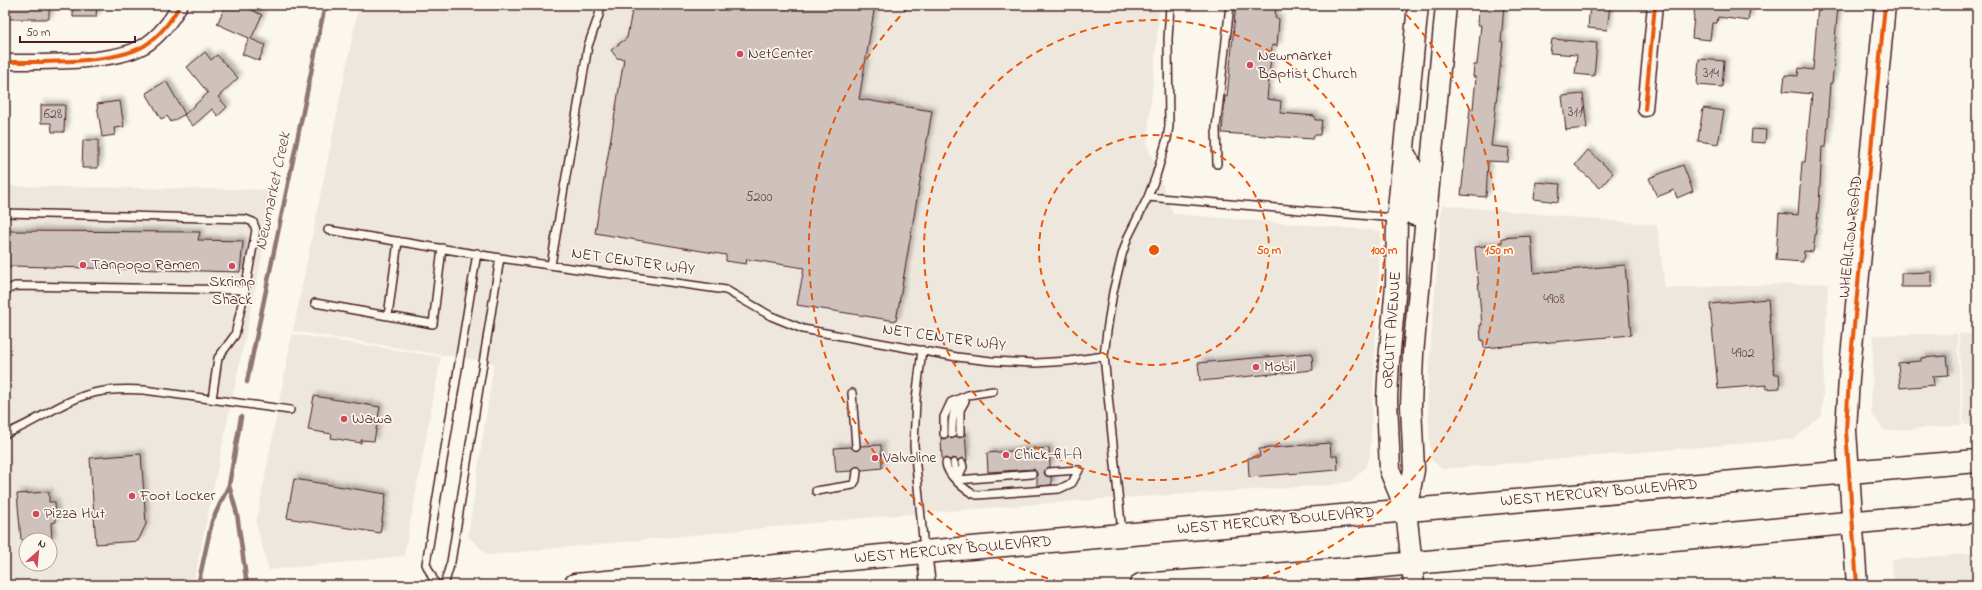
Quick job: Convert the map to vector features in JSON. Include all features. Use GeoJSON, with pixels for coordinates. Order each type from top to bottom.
{"type":"FeatureCollection","features":[{"type":"Feature","properties":{"kind":"highway","name":"WEST MERCURY BOULEVARD"},"geometry":{"type":"LineString","coordinates":[[575,585],[924,552],[1977,461]]}},
{"type":"Feature","properties":{"kind":"highway"},"geometry":{"type":"LineString","coordinates":[[1141,585],[1412,563],[1851,521],[1977,511]]}},
{"type":"Feature","properties":{"kind":"main road","name":"ORCUTT AVENUE"},"geometry":{"type":"LineString","coordinates":[[1414,585],[1406,510],[1390,470],[1387,399],[1396,285],[1397,219],[1418,5]]}},
{"type":"Feature","properties":{"kind":"main road","name":"ORCUTT AVENUE"},"geometry":{"type":"LineString","coordinates":[[1406,510],[1414,470],[1411,406],[1413,354],[1446,5]]}},
{"type":"Feature","properties":{"kind":"main road","name":"WHEALTON ROAD"},"geometry":{"type":"LineString","coordinates":[[1857,585],[1848,472],[1846,431],[1847,404],[1884,5]]}},
{"type":"Feature","properties":{"kind":"main road"},"geometry":{"type":"LineString","coordinates":[[1404,152],[1413,167],[1415,177],[1413,220],[1419,228],[1425,229]]}},
{"type":"Feature","properties":{"kind":"street"},"geometry":{"type":"LineString","coordinates":[[5,62],[109,58],[127,53],[143,46],[157,35],[170,22],[180,5]]}},
{"type":"Feature","properties":{"kind":"street"},"geometry":{"type":"LineString","coordinates":[[1645,109],[1655,5]]}},
{"type":"Feature","properties":{"kind":"street"},"geometry":{"type":"LineString","coordinates":[[924,552],[928,585]]}},
{"type":"Feature","properties":{"kind":"lane","name":"NET CENTER WAY"},"geometry":{"type":"LineString","coordinates":[[551,264],[588,46],[599,15],[600,5]]}},
{"type":"Feature","properties":{"kind":"lane"},"geometry":{"type":"LineString","coordinates":[[1122,535],[1104,356],[1113,292],[1122,255],[1128,237],[1148,197],[1167,139],[1169,126],[1168,39],[1170,5]]}},
{"type":"Feature","properties":{"kind":"lane"},"geometry":{"type":"LineString","coordinates":[[1217,164],[1216,128],[1230,5]]}},
{"type":"Feature","properties":{"kind":"lane"},"geometry":{"type":"LineString","coordinates":[[1148,197],[1397,219]]}},
{"type":"Feature","properties":{"kind":"lane"},"geometry":{"type":"LineString","coordinates":[[5,213],[245,218],[253,222],[256,230],[235,335],[218,358],[212,399]]}},
{"type":"Feature","properties":{"kind":"lane","name":"NET CENTER WAY"},"geometry":{"type":"LineString","coordinates":[[328,230],[500,258],[551,264],[726,290],[771,316],[803,329],[958,357],[1015,362],[1055,362],[1104,356]]}},
{"type":"Feature","properties":{"kind":"lane"},"geometry":{"type":"LineString","coordinates":[[388,316],[398,241]]}},
{"type":"Feature","properties":{"kind":"lane"},"geometry":{"type":"LineString","coordinates":[[315,303],[433,324],[442,248]]}},
{"type":"Feature","properties":{"kind":"lane"},"geometry":{"type":"LineString","coordinates":[[436,585],[426,564],[477,254]]}},
{"type":"Feature","properties":{"kind":"lane"},"geometry":{"type":"LineString","coordinates":[[444,585],[451,562],[500,258]]}},
{"type":"Feature","properties":{"kind":"lane"},"geometry":{"type":"LineString","coordinates":[[5,291],[15,286],[245,290]]}},
{"type":"Feature","properties":{"kind":"lane"},"geometry":{"type":"LineString","coordinates":[[922,350],[916,399],[914,445],[924,552]]}},
{"type":"Feature","properties":{"kind":"lane"},"geometry":{"type":"LineString","coordinates":[[5,434],[25,427],[64,404],[86,395],[106,391],[144,390],[290,410]]}},
{"type":"Feature","properties":{"kind":"lane"},"geometry":{"type":"LineString","coordinates":[[948,434],[944,417],[951,402],[968,395],[993,391]]}},
{"type":"Feature","properties":{"kind":"lane"},"geometry":{"type":"LineString","coordinates":[[852,393],[856,446]]}},
{"type":"Feature","properties":{"kind":"lane"},"geometry":{"type":"LineString","coordinates":[[960,433],[960,410],[968,395]]}},
{"type":"Feature","properties":{"kind":"lane"},"geometry":{"type":"LineString","coordinates":[[954,463],[957,480]]}},
{"type":"Feature","properties":{"kind":"lane"},"geometry":{"type":"LineString","coordinates":[[957,480],[963,467],[962,463]]}},
{"type":"Feature","properties":{"kind":"lane"},"geometry":{"type":"LineString","coordinates":[[946,464],[948,470],[964,490],[977,496],[1059,488],[1072,483],[1079,470],[1049,472]]}},
{"type":"Feature","properties":{"kind":"lane"},"geometry":{"type":"LineString","coordinates":[[816,491],[853,485],[856,480],[857,471]]}},
{"type":"Feature","properties":{"kind":"lane"},"geometry":{"type":"LineString","coordinates":[[957,480],[1032,474]]}},
{"type":"Feature","properties":{"kind":"shaded area"},"geometry":{"type":"Polygon","coordinates":[[[359,5],[1160,5],[1147,144],[1173,214],[1381,231],[1370,455],[1365,468],[1351,481],[1332,485],[1104,499],[896,515],[487,555],[468,536],[494,363],[293,331],[359,5]]]}},
{"type":"Feature","properties":{"kind":"shaded area"},"geometry":{"type":"Polygon","coordinates":[[[5,186],[276,190],[193,585],[5,585],[5,186]]]}},
{"type":"Feature","properties":{"kind":"shaded area"},"geometry":{"type":"Polygon","coordinates":[[[1442,205],[1657,225],[1665,288],[1828,283],[1822,415],[1795,439],[1442,469],[1431,459],[1427,392],[1442,205]]]}},
{"type":"Feature","properties":{"kind":"shaded area"},"geometry":{"type":"Polygon","coordinates":[[[292,334],[441,357],[404,556],[269,570],[256,524],[292,334]]]}},
{"type":"Feature","properties":{"kind":"shaded area"},"geometry":{"type":"Polygon","coordinates":[[[1957,334],[1962,425],[1885,431],[1871,413],[1874,335],[1957,334]]]}},
{"type":"Feature","properties":{"kind":"shaded area"},"geometry":{"type":"Polygon","coordinates":[[[1959,334],[1977,334],[1977,424],[1964,425],[1959,334]]]}},
{"type":"Feature","properties":{"kind":"shaded area"},"geometry":{"type":"Polygon","coordinates":[[[1977,553],[1977,585],[1894,585],[1891,560],[1977,553]]]}},
{"type":"Feature","properties":{"kind":"building"},"geometry":{"type":"Polygon","coordinates":[[[5,5],[49,5],[49,19],[5,19],[5,5]]]}},
{"type":"Feature","properties":{"kind":"building"},"geometry":{"type":"Polygon","coordinates":[[[73,5],[97,5],[96,17],[73,17],[73,5]]]}},
{"type":"Feature","properties":{"kind":"building"},"geometry":{"type":"Polygon","coordinates":[[[226,5],[241,5],[262,15],[251,39],[265,45],[259,61],[242,54],[249,38],[217,24],[226,5]]]}},
{"type":"Feature","properties":{"kind":"building"},"geometry":{"type":"Polygon","coordinates":[[[633,5],[875,5],[859,99],[932,111],[896,321],[797,305],[804,268],[747,259],[746,264],[726,261],[726,255],[595,233],[624,59],[617,58],[611,50],[627,38],[633,5]]]}},
{"type":"Feature","properties":{"kind":"building","name":"Newmarket Baptist Church"},"geometry":{"type":"Polygon","coordinates":[[[1236,5],[1276,5],[1275,18],[1279,19],[1277,46],[1272,45],[1267,99],[1281,101],[1280,113],[1315,116],[1315,120],[1322,120],[1320,135],[1314,135],[1313,139],[1222,133],[1236,5]]]}},
{"type":"Feature","properties":{"kind":"building"},"geometry":{"type":"Polygon","coordinates":[[[1504,5],[1501,42],[1503,42],[1491,146],[1509,148],[1508,162],[1488,161],[1486,197],[1461,195],[1470,109],[1473,109],[1476,77],[1473,77],[1474,65],[1477,65],[1481,25],[1478,25],[1479,6],[1504,5]]]}},
{"type":"Feature","properties":{"kind":"building"},"geometry":{"type":"Polygon","coordinates":[[[1590,5],[1610,5],[1607,30],[1588,28],[1590,5]]]}},
{"type":"Feature","properties":{"kind":"building"},"geometry":{"type":"Polygon","coordinates":[[[1695,5],[1748,5],[1748,9],[1750,9],[1748,21],[1718,17],[1717,23],[1712,23],[1710,40],[1692,38],[1695,5]]]}},
{"type":"Feature","properties":{"kind":"building"},"geometry":{"type":"Polygon","coordinates":[[[1818,5],[1838,6],[1832,83],[1830,83],[1826,147],[1822,147],[1819,204],[1813,252],[1804,251],[1803,262],[1776,260],[1779,213],[1798,215],[1802,162],[1805,162],[1812,94],[1783,91],[1785,75],[1798,76],[1799,68],[1813,70],[1818,5]]]}},
{"type":"Feature","properties":{"kind":"building"},"geometry":{"type":"Polygon","coordinates":[[[1552,39],[1597,43],[1594,76],[1575,74],[1577,55],[1550,53],[1552,39]]]}},
{"type":"Feature","properties":{"kind":"building"},"geometry":{"type":"Polygon","coordinates":[[[205,52],[211,60],[217,55],[238,78],[218,97],[227,107],[218,116],[212,109],[193,126],[184,115],[208,93],[187,67],[205,52]]]}},
{"type":"Feature","properties":{"kind":"building"},"geometry":{"type":"Polygon","coordinates":[[[1699,59],[1724,61],[1722,87],[1697,85],[1699,59]]]}},
{"type":"Feature","properties":{"kind":"building"},"geometry":{"type":"Polygon","coordinates":[[[166,81],[185,114],[171,122],[167,116],[161,119],[146,93],[166,81]]]}},
{"type":"Feature","properties":{"kind":"building"},"geometry":{"type":"Polygon","coordinates":[[[1583,94],[1587,128],[1566,130],[1562,96],[1583,94]]]}},
{"type":"Feature","properties":{"kind":"building"},"geometry":{"type":"Polygon","coordinates":[[[120,101],[124,127],[114,128],[115,135],[102,137],[97,104],[120,101]]]}},
{"type":"Feature","properties":{"kind":"building"},"geometry":{"type":"Polygon","coordinates":[[[41,105],[65,105],[64,132],[52,132],[51,123],[41,123],[41,105]]]}},
{"type":"Feature","properties":{"kind":"building"},"geometry":{"type":"Polygon","coordinates":[[[1703,108],[1724,111],[1718,144],[1698,141],[1703,108]]]}},
{"type":"Feature","properties":{"kind":"building"},"geometry":{"type":"Polygon","coordinates":[[[1752,129],[1766,130],[1765,143],[1751,142],[1752,129]]]}},
{"type":"Feature","properties":{"kind":"building"},"geometry":{"type":"Polygon","coordinates":[[[83,140],[98,140],[98,168],[82,168],[83,140]]]}},
{"type":"Feature","properties":{"kind":"building"},"geometry":{"type":"Polygon","coordinates":[[[1588,150],[1613,173],[1600,188],[1575,165],[1588,150]]]}},
{"type":"Feature","properties":{"kind":"building"},"geometry":{"type":"Polygon","coordinates":[[[1683,165],[1693,191],[1677,198],[1674,190],[1657,197],[1649,178],[1683,165]]]}},
{"type":"Feature","properties":{"kind":"building"},"geometry":{"type":"Polygon","coordinates":[[[1536,182],[1560,184],[1558,202],[1534,199],[1536,182]]]}},
{"type":"Feature","properties":{"kind":"building"},"geometry":{"type":"Polygon","coordinates":[[[5,231],[200,232],[198,240],[243,241],[240,272],[13,266],[5,270],[5,231]]]}},
{"type":"Feature","properties":{"kind":"building"},"geometry":{"type":"Polygon","coordinates":[[[1531,236],[1534,273],[1625,265],[1631,335],[1484,348],[1483,340],[1481,341],[1480,325],[1482,325],[1475,247],[1502,244],[1502,238],[1531,236]]]}},
{"type":"Feature","properties":{"kind":"building"},"geometry":{"type":"Polygon","coordinates":[[[1932,272],[1932,287],[1901,287],[1901,273],[1932,272]]]}},
{"type":"Feature","properties":{"kind":"building"},"geometry":{"type":"Polygon","coordinates":[[[1768,299],[1774,374],[1779,374],[1780,388],[1766,389],[1766,385],[1718,389],[1710,304],[1768,299]]]}},
{"type":"Feature","properties":{"kind":"building","name":"Mobil"},"geometry":{"type":"Polygon","coordinates":[[[1312,353],[1313,370],[1200,381],[1198,363],[1312,353]]]}},
{"type":"Feature","properties":{"kind":"building"},"geometry":{"type":"Polygon","coordinates":[[[1947,356],[1949,375],[1933,376],[1934,385],[1900,388],[1898,363],[1921,361],[1921,358],[1947,356]]]}},
{"type":"Feature","properties":{"kind":"building","name":"Wawa"},"geometry":{"type":"Polygon","coordinates":[[[314,396],[380,407],[374,441],[361,440],[361,443],[331,438],[332,434],[308,430],[314,396]]]}},
{"type":"Feature","properties":{"kind":"building"},"geometry":{"type":"Polygon","coordinates":[[[965,433],[967,461],[963,458],[958,460],[953,458],[950,460],[945,458],[942,460],[941,438],[944,439],[948,437],[952,439],[956,436],[960,438],[965,433]]]}},
{"type":"Feature","properties":{"kind":"building"},"geometry":{"type":"Polygon","coordinates":[[[1330,443],[1331,456],[1337,456],[1338,470],[1249,477],[1248,458],[1260,457],[1259,449],[1330,443]]]}},
{"type":"Feature","properties":{"kind":"building"},"geometry":{"type":"Polygon","coordinates":[[[881,445],[882,468],[862,470],[857,466],[852,471],[836,472],[834,448],[851,447],[857,451],[861,446],[881,445]]]}},
{"type":"Feature","properties":{"kind":"building"},"geometry":{"type":"Polygon","coordinates":[[[1049,448],[1050,467],[1046,468],[1044,473],[1046,476],[1051,477],[1052,485],[1037,486],[1037,473],[1034,469],[988,472],[987,453],[1049,448]]]}},
{"type":"Feature","properties":{"kind":"building"},"geometry":{"type":"Polygon","coordinates":[[[141,454],[146,524],[138,541],[96,544],[90,458],[141,454]]]}},
{"type":"Feature","properties":{"kind":"building"},"geometry":{"type":"Polygon","coordinates":[[[294,479],[386,494],[380,533],[287,518],[294,479]]]}},
{"type":"Feature","properties":{"kind":"building","name":"Pizza Hut"},"geometry":{"type":"Polygon","coordinates":[[[49,492],[49,502],[55,502],[56,522],[51,523],[52,532],[20,532],[17,494],[49,492]]]}},
{"type":"Feature","properties":{"kind":"waterway","name":"Newmarket Creek"},"geometry":{"type":"LineString","coordinates":[[247,382],[325,5]]}},
{"type":"Feature","properties":{"kind":"waterway"},"geometry":{"type":"LineString","coordinates":[[241,417],[229,485],[237,514],[247,585]]}},
{"type":"Feature","properties":{"kind":"waterway","name":"Newmarket Creek"},"geometry":{"type":"LineString","coordinates":[[198,585],[212,521],[229,485]]}},
{"type":"Feature","properties":{"kind":"cycle path"},"geometry":{"type":"LineString","coordinates":[[5,62],[77,61],[131,52],[144,46],[155,38],[169,22],[180,5]]}},
{"type":"Feature","properties":{"kind":"cycle path"},"geometry":{"type":"LineString","coordinates":[[1645,109],[1655,5]]}},
{"type":"Feature","properties":{"kind":"cycle path"},"geometry":{"type":"LineString","coordinates":[[1857,585],[1846,431],[1849,378],[1885,5]]}},
{"type":"Feature","properties":{"kind":"place","name":"NetCenter"},"geometry":{"type":"Point","coordinates":[740,54]}},
{"type":"Feature","properties":{"kind":"place","name":"Newmarket Baptist Church"},"geometry":{"type":"Point","coordinates":[1250,65]}},
{"type":"Feature","properties":{"kind":"place","name":"Tanpopo Ramen"},"geometry":{"type":"Point","coordinates":[83,265]}},
{"type":"Feature","properties":{"kind":"place","name":"Skrimp Shack"},"geometry":{"type":"Point","coordinates":[232,266]}},
{"type":"Feature","properties":{"kind":"place","name":"Mobil"},"geometry":{"type":"Point","coordinates":[1256,367]}},
{"type":"Feature","properties":{"kind":"place","name":"Wawa"},"geometry":{"type":"Point","coordinates":[344,419]}},
{"type":"Feature","properties":{"kind":"place","name":"Chick-fil-A"},"geometry":{"type":"Point","coordinates":[1006,455]}},
{"type":"Feature","properties":{"kind":"place","name":"Valvoline"},"geometry":{"type":"Point","coordinates":[875,458]}},
{"type":"Feature","properties":{"kind":"place","name":"Foot Locker"},"geometry":{"type":"Point","coordinates":[132,496]}},
{"type":"Feature","properties":{"kind":"place","name":"Pizza Hut"},"geometry":{"type":"Point","coordinates":[36,514]}}]}
